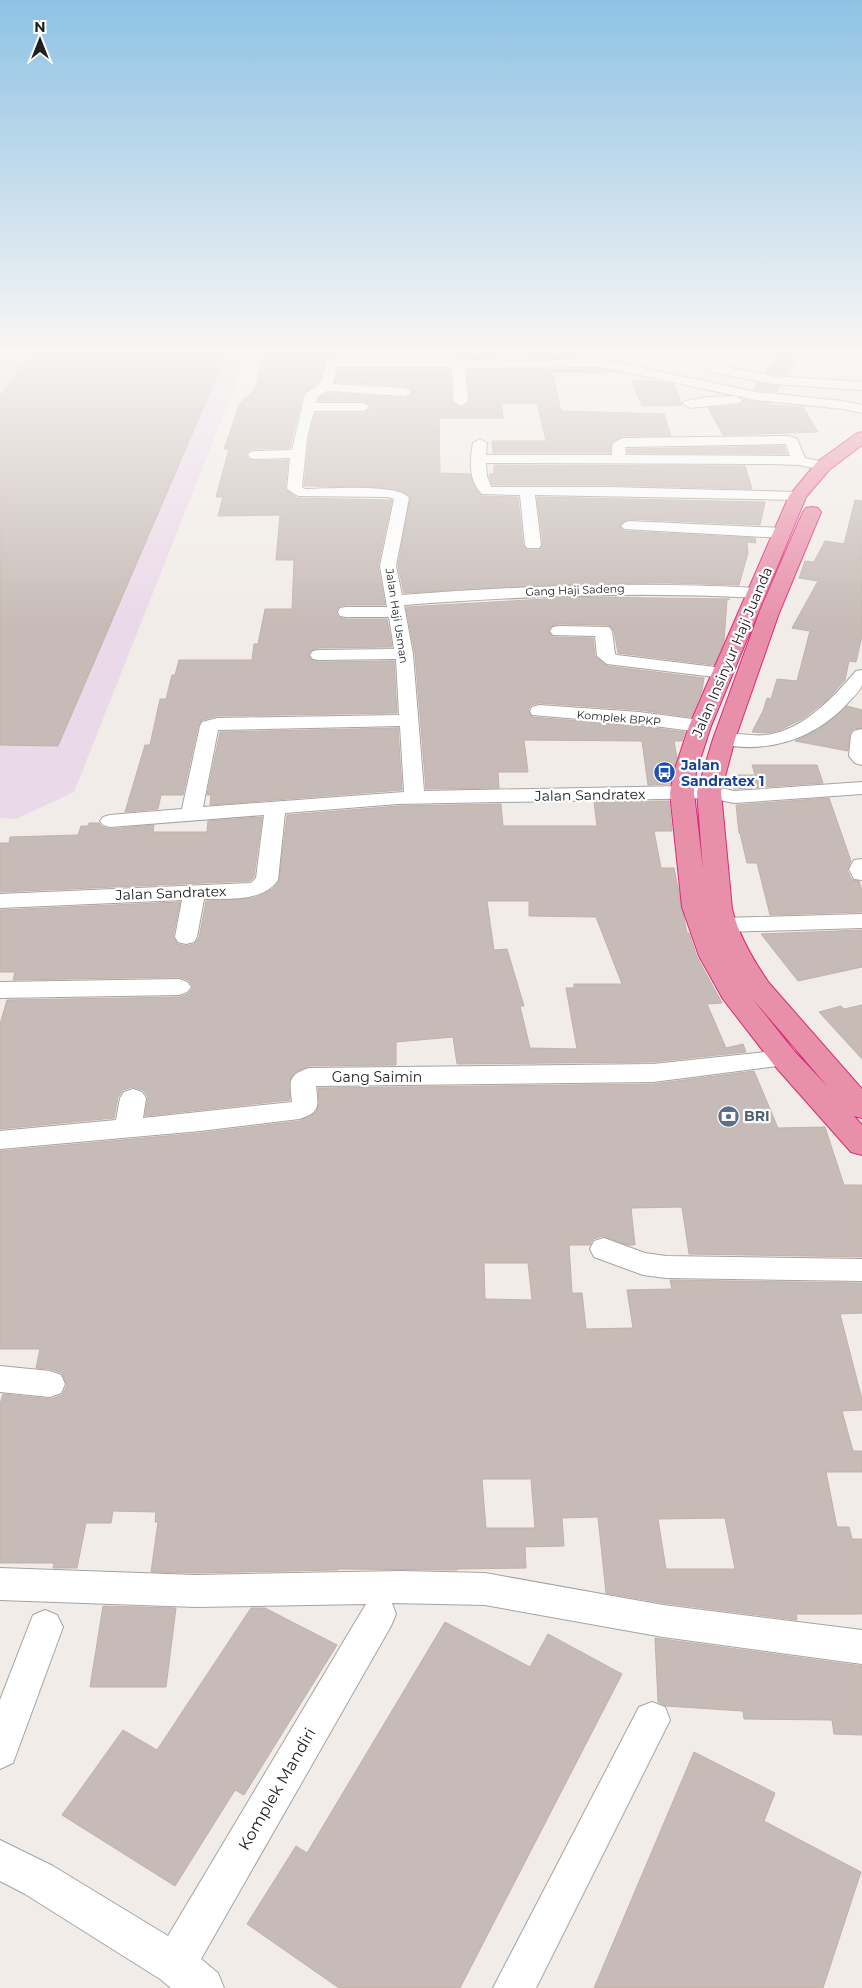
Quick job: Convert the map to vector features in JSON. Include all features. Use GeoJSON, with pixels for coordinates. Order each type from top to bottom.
{"type":"FeatureCollection","features":[{"type":"Feature","properties":{"kind":"highway","name":"Jalan Insinyur Haji Juanda"},"geometry":{"type":"LineString","coordinates":[[856,441],[823,466],[798,496],[700,726],[682,789],[695,907],[706,942],[733,993],[784,1058],[862,1144]]}},
{"type":"Feature","properties":{"kind":"highway","name":"Jalan Insinyur Haji Juanda"},"geometry":{"type":"LineString","coordinates":[[862,452],[840,472],[819,497],[769,613],[724,738],[709,792],[717,897],[723,925],[744,968],[759,989],[862,1108]]}},
{"type":"Feature","properties":{"kind":"street","name":"Jalan Haji Usman"},"geometry":{"type":"LineString","coordinates":[[300,441],[294,489],[297,492],[388,494],[401,497],[388,566],[404,654],[410,720],[410,797]]}},
{"type":"Feature","properties":{"kind":"street"},"geometry":{"type":"LineString","coordinates":[[635,492],[618,445],[624,442],[725,441]]}},
{"type":"Feature","properties":{"kind":"street"},"geometry":{"type":"LineString","coordinates":[[790,441],[798,461]]}},
{"type":"Feature","properties":{"kind":"street"},"geometry":{"type":"LineString","coordinates":[[480,443],[478,459],[484,490],[798,496]]}},
{"type":"Feature","properties":{"kind":"street"},"geometry":{"type":"LineString","coordinates":[[255,455],[298,454]]}},
{"type":"Feature","properties":{"kind":"street"},"geometry":{"type":"LineString","coordinates":[[602,458],[608,491]]}},
{"type":"Feature","properties":{"kind":"street"},"geometry":{"type":"LineString","coordinates":[[478,459],[770,460],[798,461],[823,466]]}},
{"type":"Feature","properties":{"kind":"street"},"geometry":{"type":"LineString","coordinates":[[770,460],[777,496]]}},
{"type":"Feature","properties":{"kind":"street"},"geometry":{"type":"LineString","coordinates":[[527,492],[533,545]]}},
{"type":"Feature","properties":{"kind":"street"},"geometry":{"type":"LineString","coordinates":[[629,526],[782,532]]}},
{"type":"Feature","properties":{"kind":"street","name":"Gang Haji Sadeng"},"geometry":{"type":"LineString","coordinates":[[346,612],[470,595],[617,588],[756,593]]}},
{"type":"Feature","properties":{"kind":"street"},"geometry":{"type":"LineString","coordinates":[[559,631],[604,631],[606,656],[613,660],[723,673]]}},
{"type":"Feature","properties":{"kind":"street"},"geometry":{"type":"LineString","coordinates":[[320,655],[404,654]]}},
{"type":"Feature","properties":{"kind":"street"},"geometry":{"type":"LineString","coordinates":[[724,738],[757,742],[786,736],[822,716],[860,679]]}},
{"type":"Feature","properties":{"kind":"street"},"geometry":{"type":"LineString","coordinates":[[842,698],[862,702]]}},
{"type":"Feature","properties":{"kind":"street","name":"Komplek BPKP"},"geometry":{"type":"LineString","coordinates":[[539,711],[639,718],[700,726]]}},
{"type":"Feature","properties":{"kind":"street"},"geometry":{"type":"LineString","coordinates":[[191,815],[209,726],[217,724],[410,720]]}},
{"type":"Feature","properties":{"kind":"street"},"geometry":{"type":"LineString","coordinates":[[861,735],[859,756],[862,759]]}},
{"type":"Feature","properties":{"kind":"street","name":"Jalan Sandratex"},"geometry":{"type":"LineString","coordinates":[[110,821],[410,797],[682,789],[734,797],[862,788]]}},
{"type":"Feature","properties":{"kind":"street","name":"Jalan Sandratex"},"geometry":{"type":"LineString","coordinates":[[0,901],[251,890],[265,884],[267,880],[275,809]]}},
{"type":"Feature","properties":{"kind":"street"},"geometry":{"type":"LineString","coordinates":[[862,865],[860,869],[862,874]]}},
{"type":"Feature","properties":{"kind":"street"},"geometry":{"type":"LineString","coordinates":[[186,936],[194,893]]}},
{"type":"Feature","properties":{"kind":"street"},"geometry":{"type":"LineString","coordinates":[[723,925],[862,921]]}},
{"type":"Feature","properties":{"kind":"street"},"geometry":{"type":"LineString","coordinates":[[0,990],[179,988]]}},
{"type":"Feature","properties":{"kind":"street","name":"Gang Saimin"},"geometry":{"type":"LineString","coordinates":[[0,1140],[200,1122],[299,1110],[305,1106],[303,1081],[309,1078],[654,1073],[784,1058]]}},
{"type":"Feature","properties":{"kind":"street"},"geometry":{"type":"LineString","coordinates":[[128,1127],[133,1098]]}},
{"type":"Feature","properties":{"kind":"street"},"geometry":{"type":"LineString","coordinates":[[604,1249],[643,1264],[666,1267],[862,1270]]}},
{"type":"Feature","properties":{"kind":"street"},"geometry":{"type":"LineString","coordinates":[[0,1379],[50,1384]]}},
{"type":"Feature","properties":{"kind":"street"},"geometry":{"type":"LineString","coordinates":[[0,1584],[60,1588],[259,1591],[430,1586],[460,1587],[485,1589],[728,1631],[862,1647]]}},
{"type":"Feature","properties":{"kind":"street","name":"Komplek Mandiri"},"geometry":{"type":"LineString","coordinates":[[0,1860],[39,1880],[190,1976],[379,1614]]}},
{"type":"Feature","properties":{"kind":"street"},"geometry":{"type":"LineString","coordinates":[[0,1750],[45,1627]]}},
{"type":"Feature","properties":{"kind":"street"},"geometry":{"type":"LineString","coordinates":[[514,1988],[652,1720]]}},
{"type":"Feature","properties":{"kind":"shaded area"},"geometry":{"type":"Polygon","coordinates":[[[0,441],[213,441],[74,792],[16,819],[0,818],[0,441]]]}},
{"type":"Feature","properties":{"kind":"building"},"geometry":{"type":"Polygon","coordinates":[[[0,441],[189,441],[58,746],[0,745],[0,441]]]}},
{"type":"Feature","properties":{"kind":"building"},"geometry":{"type":"Polygon","coordinates":[[[227,441],[292,441],[290,448],[255,449],[250,450],[246,454],[248,459],[255,461],[288,460],[285,489],[297,498],[392,500],[378,566],[385,605],[346,605],[340,606],[336,611],[338,617],[346,619],[387,619],[392,647],[319,648],[312,650],[308,655],[312,660],[319,662],[394,661],[397,713],[217,716],[202,720],[198,726],[183,795],[161,795],[158,809],[125,812],[145,745],[150,745],[160,699],[166,699],[172,675],[175,675],[179,660],[252,660],[254,644],[258,644],[265,609],[292,609],[294,560],[276,560],[280,515],[218,516],[223,497],[216,497],[229,449],[224,449],[227,441]]]}},
{"type":"Feature","properties":{"kind":"building"},"geometry":{"type":"Polygon","coordinates":[[[309,441],[439,441],[440,473],[470,474],[476,489],[482,496],[518,497],[523,545],[527,550],[539,550],[543,545],[537,497],[765,502],[760,525],[629,519],[619,526],[624,531],[755,538],[756,543],[747,542],[748,553],[739,585],[668,583],[579,584],[404,593],[398,566],[410,496],[403,492],[377,487],[304,486],[309,441]]]}},
{"type":"Feature","properties":{"kind":"building"},"geometry":{"type":"Polygon","coordinates":[[[492,441],[614,441],[612,442],[610,453],[493,453],[492,441]]]}},
{"type":"Feature","properties":{"kind":"building"},"geometry":{"type":"Polygon","coordinates":[[[784,446],[787,454],[628,453],[627,449],[784,446]]]}},
{"type":"Feature","properties":{"kind":"building"},"geometry":{"type":"Polygon","coordinates":[[[494,465],[745,466],[752,489],[608,485],[492,485],[489,474],[494,474],[494,465]]]}},
{"type":"Feature","properties":{"kind":"building"},"geometry":{"type":"Polygon","coordinates":[[[855,500],[862,501],[862,636],[856,662],[849,661],[845,680],[826,701],[804,718],[780,730],[767,733],[752,732],[763,711],[767,698],[771,699],[777,679],[797,681],[810,631],[792,628],[818,581],[799,578],[805,561],[814,562],[825,541],[844,544],[855,500]]]}},
{"type":"Feature","properties":{"kind":"building"},"geometry":{"type":"Polygon","coordinates":[[[581,597],[730,599],[727,600],[724,641],[714,665],[618,653],[614,631],[609,625],[559,624],[552,626],[548,631],[553,637],[593,638],[595,656],[607,666],[704,678],[702,691],[691,717],[639,710],[539,703],[531,705],[528,710],[532,717],[685,732],[682,741],[674,741],[677,758],[672,775],[668,775],[670,784],[648,785],[642,741],[524,740],[528,772],[498,772],[499,788],[426,789],[415,654],[406,607],[581,597]]]}},
{"type":"Feature","properties":{"kind":"building"},"geometry":{"type":"Polygon","coordinates":[[[847,706],[862,710],[862,728],[853,729],[850,734],[848,751],[795,741],[819,729],[847,706]]]}},
{"type":"Feature","properties":{"kind":"building"},"geometry":{"type":"Polygon","coordinates":[[[398,728],[402,790],[210,805],[211,795],[207,795],[220,732],[398,728]]]}},
{"type":"Feature","properties":{"kind":"building"},"geometry":{"type":"Polygon","coordinates":[[[752,765],[817,765],[823,783],[734,789],[732,775],[755,775],[752,765]]]}},
{"type":"Feature","properties":{"kind":"building"},"geometry":{"type":"Polygon","coordinates":[[[829,798],[851,861],[847,870],[852,880],[859,881],[862,891],[862,912],[770,915],[757,863],[747,863],[739,833],[736,805],[829,798]]]}},
{"type":"Feature","properties":{"kind":"building"},"geometry":{"type":"Polygon","coordinates":[[[669,801],[672,831],[654,831],[661,868],[674,868],[687,933],[689,933],[697,957],[722,1003],[707,1004],[726,1048],[743,1044],[746,1052],[653,1062],[457,1064],[453,1037],[396,1042],[396,1065],[309,1066],[296,1072],[290,1080],[290,1100],[145,1116],[148,1097],[143,1090],[132,1087],[123,1090],[118,1097],[114,1118],[0,1129],[0,1024],[7,1000],[179,997],[188,994],[193,987],[188,980],[179,977],[13,980],[15,972],[0,972],[0,910],[180,902],[173,937],[178,944],[186,946],[194,944],[199,938],[206,901],[254,898],[272,889],[279,881],[287,815],[398,806],[501,804],[503,826],[597,826],[594,802],[669,801]],[[487,901],[494,950],[507,949],[524,1006],[520,1006],[530,1048],[577,1049],[566,988],[574,988],[574,984],[622,984],[596,917],[529,916],[529,901],[487,901]]]}},
{"type":"Feature","properties":{"kind":"building"},"geometry":{"type":"Polygon","coordinates":[[[262,817],[254,877],[250,881],[0,892],[0,843],[9,843],[10,837],[78,835],[81,826],[88,826],[89,823],[99,823],[102,827],[110,829],[154,825],[153,832],[207,832],[208,821],[262,817]]]}},
{"type":"Feature","properties":{"kind":"building"},"geometry":{"type":"Polygon","coordinates":[[[862,930],[862,967],[798,981],[761,934],[862,930]]]}},
{"type":"Feature","properties":{"kind":"building"},"geometry":{"type":"Polygon","coordinates":[[[862,1005],[862,1059],[819,1012],[841,1006],[844,1009],[862,1005]]]}},
{"type":"Feature","properties":{"kind":"building"},"geometry":{"type":"Polygon","coordinates":[[[754,1071],[778,1128],[825,1127],[844,1185],[862,1185],[862,1257],[689,1254],[682,1207],[631,1208],[635,1245],[627,1245],[603,1236],[593,1239],[590,1245],[569,1245],[572,1293],[582,1293],[586,1329],[633,1328],[627,1290],[672,1289],[670,1280],[862,1283],[862,1313],[840,1314],[862,1399],[862,1410],[842,1411],[853,1451],[862,1451],[862,1472],[826,1472],[837,1527],[849,1527],[852,1539],[862,1539],[862,1614],[796,1614],[797,1620],[663,1603],[606,1593],[598,1517],[562,1518],[564,1546],[525,1547],[526,1568],[151,1572],[158,1522],[155,1522],[156,1512],[113,1511],[111,1523],[86,1523],[77,1568],[53,1568],[54,1563],[0,1563],[0,1404],[3,1394],[51,1399],[62,1395],[67,1385],[62,1373],[50,1369],[36,1368],[40,1349],[0,1349],[0,1151],[200,1133],[299,1121],[316,1112],[319,1103],[318,1088],[653,1084],[754,1071]],[[484,1263],[485,1299],[532,1300],[528,1263],[484,1263]],[[482,1479],[486,1528],[535,1528],[531,1479],[482,1479]],[[725,1518],[658,1519],[666,1569],[735,1569],[725,1518]]]}},
{"type":"Feature","properties":{"kind":"building"},"geometry":{"type":"Polygon","coordinates":[[[103,1606],[176,1608],[166,1687],[90,1687],[103,1606]]]}},
{"type":"Feature","properties":{"kind":"building"},"geometry":{"type":"Polygon","coordinates":[[[251,1608],[265,1608],[337,1645],[244,1795],[235,1790],[175,1886],[62,1815],[123,1730],[157,1750],[251,1608]]]}},
{"type":"Feature","properties":{"kind":"building"},"geometry":{"type":"Polygon","coordinates":[[[445,1622],[530,1667],[548,1634],[622,1674],[460,1988],[339,1988],[247,1924],[296,1846],[307,1853],[445,1622]]]}},
{"type":"Feature","properties":{"kind":"building"},"geometry":{"type":"Polygon","coordinates":[[[655,1638],[862,1666],[862,1735],[834,1734],[832,1720],[744,1719],[743,1711],[666,1706],[658,1702],[655,1638]]]}},
{"type":"Feature","properties":{"kind":"building"},"geometry":{"type":"Polygon","coordinates":[[[694,1752],[775,1793],[764,1821],[861,1872],[823,1988],[594,1988],[694,1752]]]}},
{"type":"Feature","properties":{"kind":"place","name":"Jalan Sandratex 1"},"geometry":{"type":"Point","coordinates":[665,773]}},
{"type":"Feature","properties":{"kind":"place","name":"BRI"},"geometry":{"type":"Point","coordinates":[728,1116]}}]}
